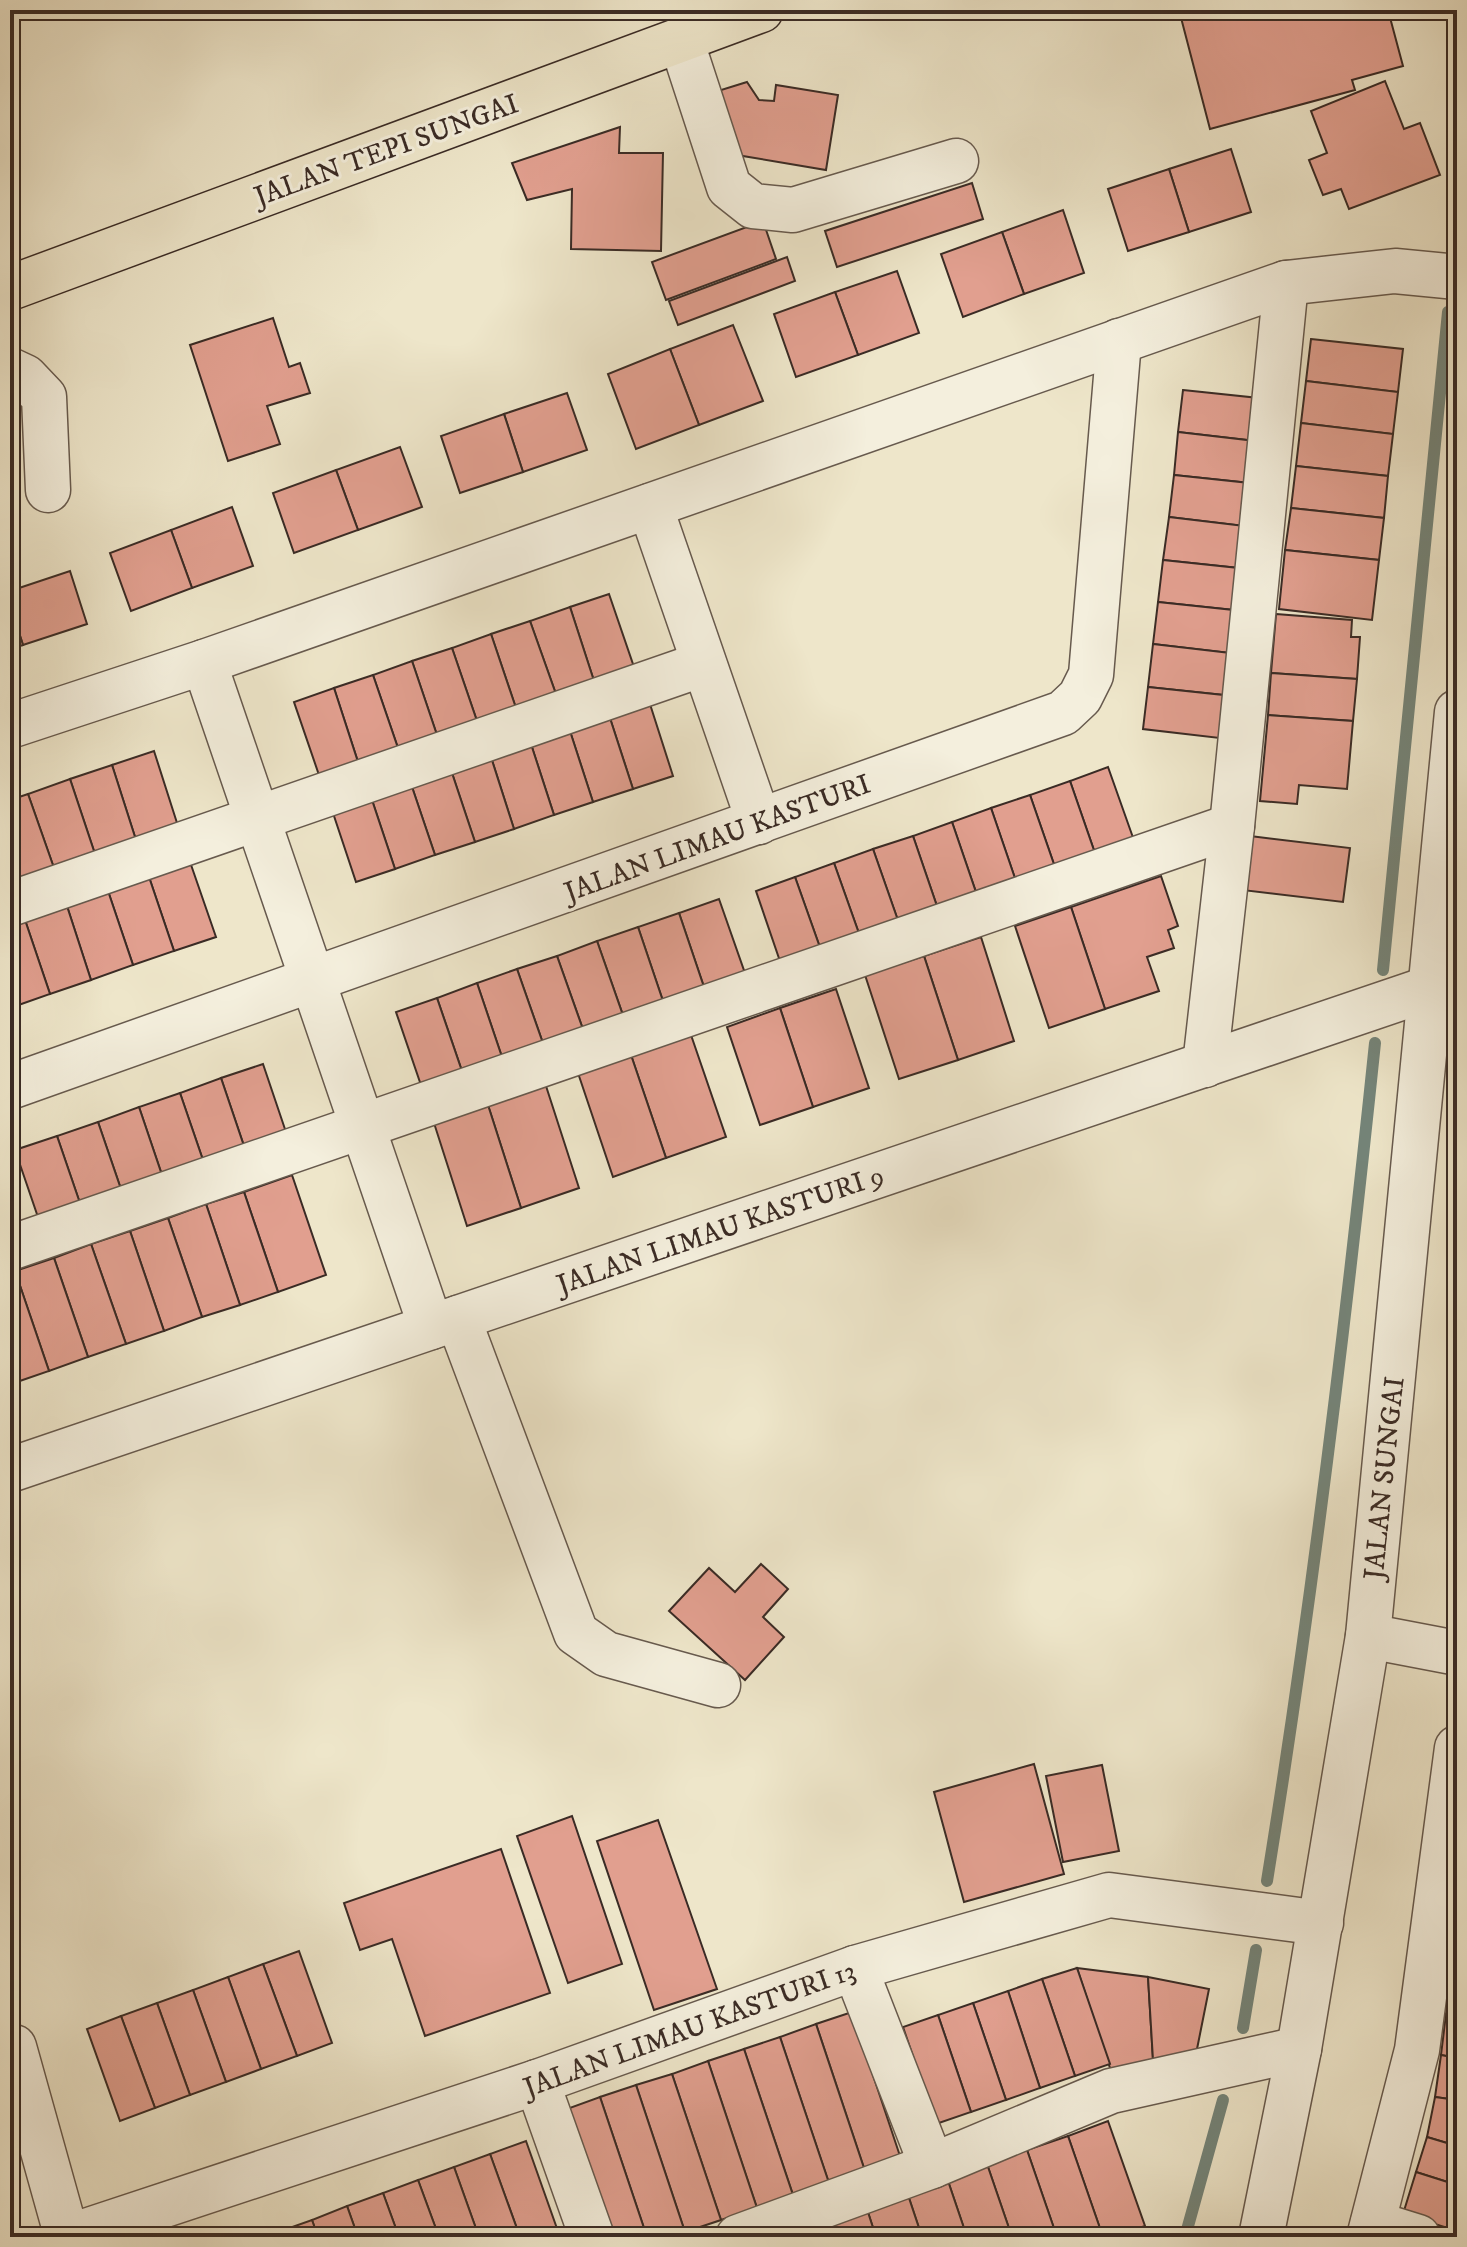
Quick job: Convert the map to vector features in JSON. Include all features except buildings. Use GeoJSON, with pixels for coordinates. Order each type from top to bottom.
{"type":"FeatureCollection","features":[{"type":"Feature","properties":{"kind":"main road","name":"JALAN TEPI SUNGAI"},"geometry":{"type":"LineString","coordinates":[[10,288],[761,10]]}},
{"type":"Feature","properties":{"kind":"street"},"geometry":{"type":"LineString","coordinates":[[681,40],[729,187],[753,206],[793,210],[956,161]]}},
{"type":"Feature","properties":{"kind":"street"},"geometry":{"type":"LineString","coordinates":[[10,726],[204,662],[1286,283],[1395,271],[1457,277]]}},
{"type":"Feature","properties":{"kind":"street"},"geometry":{"type":"LineString","coordinates":[[1205,1065],[1286,283]]}},
{"type":"Feature","properties":{"kind":"street","name":"JALAN LIMAU KASTURI"},"geometry":{"type":"LineString","coordinates":[[10,1087],[1063,713],[1080,697],[1091,675],[1119,341]]}},
{"type":"Feature","properties":{"kind":"street"},"geometry":{"type":"LineString","coordinates":[[10,370],[25,377],[44,397],[48,490]]}},
{"type":"Feature","properties":{"kind":"street"},"geometry":{"type":"LineString","coordinates":[[650,506],[759,822]]}},
{"type":"Feature","properties":{"kind":"street"},"geometry":{"type":"LineString","coordinates":[[204,662],[362,1126],[576,1633],[606,1654],[718,1685]]}},
{"type":"Feature","properties":{"kind":"street"},"geometry":{"type":"LineString","coordinates":[[10,904],[703,664]]}},
{"type":"Feature","properties":{"kind":"street","name":"JALAN SUNGAI"},"geometry":{"type":"LineString","coordinates":[[1261,2237],[1299,2049],[1368,1636],[1430,988],[1454,778],[1457,712]]}},
{"type":"Feature","properties":{"kind":"street"},"geometry":{"type":"LineString","coordinates":[[10,1248],[1232,826]]}},
{"type":"Feature","properties":{"kind":"street","name":"JALAN LIMAU KASTURI 9"},"geometry":{"type":"LineString","coordinates":[[10,1470],[1430,988]]}},
{"type":"Feature","properties":{"kind":"street"},"geometry":{"type":"LineString","coordinates":[[1368,1636],[1457,1653]]}},
{"type":"Feature","properties":{"kind":"street"},"geometry":{"type":"LineString","coordinates":[[1418,2237],[1371,2230],[1417,2050],[1457,1748]]}},
{"type":"Feature","properties":{"kind":"street","name":"JALAN LIMAU KASTURI 13"},"geometry":{"type":"LineString","coordinates":[[68,2237],[537,2082],[855,1968],[1109,1895],[1321,1923]]}},
{"type":"Feature","properties":{"kind":"street"},"geometry":{"type":"LineString","coordinates":[[855,1968],[932,2166]]}},
{"type":"Feature","properties":{"kind":"street"},"geometry":{"type":"LineString","coordinates":[[14,2047],[68,2237]]}},
{"type":"Feature","properties":{"kind":"street"},"geometry":{"type":"LineString","coordinates":[[738,2237],[932,2166],[1111,2091],[1299,2049]]}},
{"type":"Feature","properties":{"kind":"street"},"geometry":{"type":"LineString","coordinates":[[537,2082],[592,2237]]}},
{"type":"Feature","properties":{"kind":"waterway"},"geometry":{"type":"LineString","coordinates":[[1383,970],[1448,312]]}},
{"type":"Feature","properties":{"kind":"waterway"},"geometry":{"type":"LineString","coordinates":[[1267,1881],[1327,1463],[1375,1043]]}},
{"type":"Feature","properties":{"kind":"waterway"},"geometry":{"type":"LineString","coordinates":[[1243,2028],[1256,1950]]}},
{"type":"Feature","properties":{"kind":"waterway"},"geometry":{"type":"LineString","coordinates":[[1185,2237],[1223,2100]]}}]}
